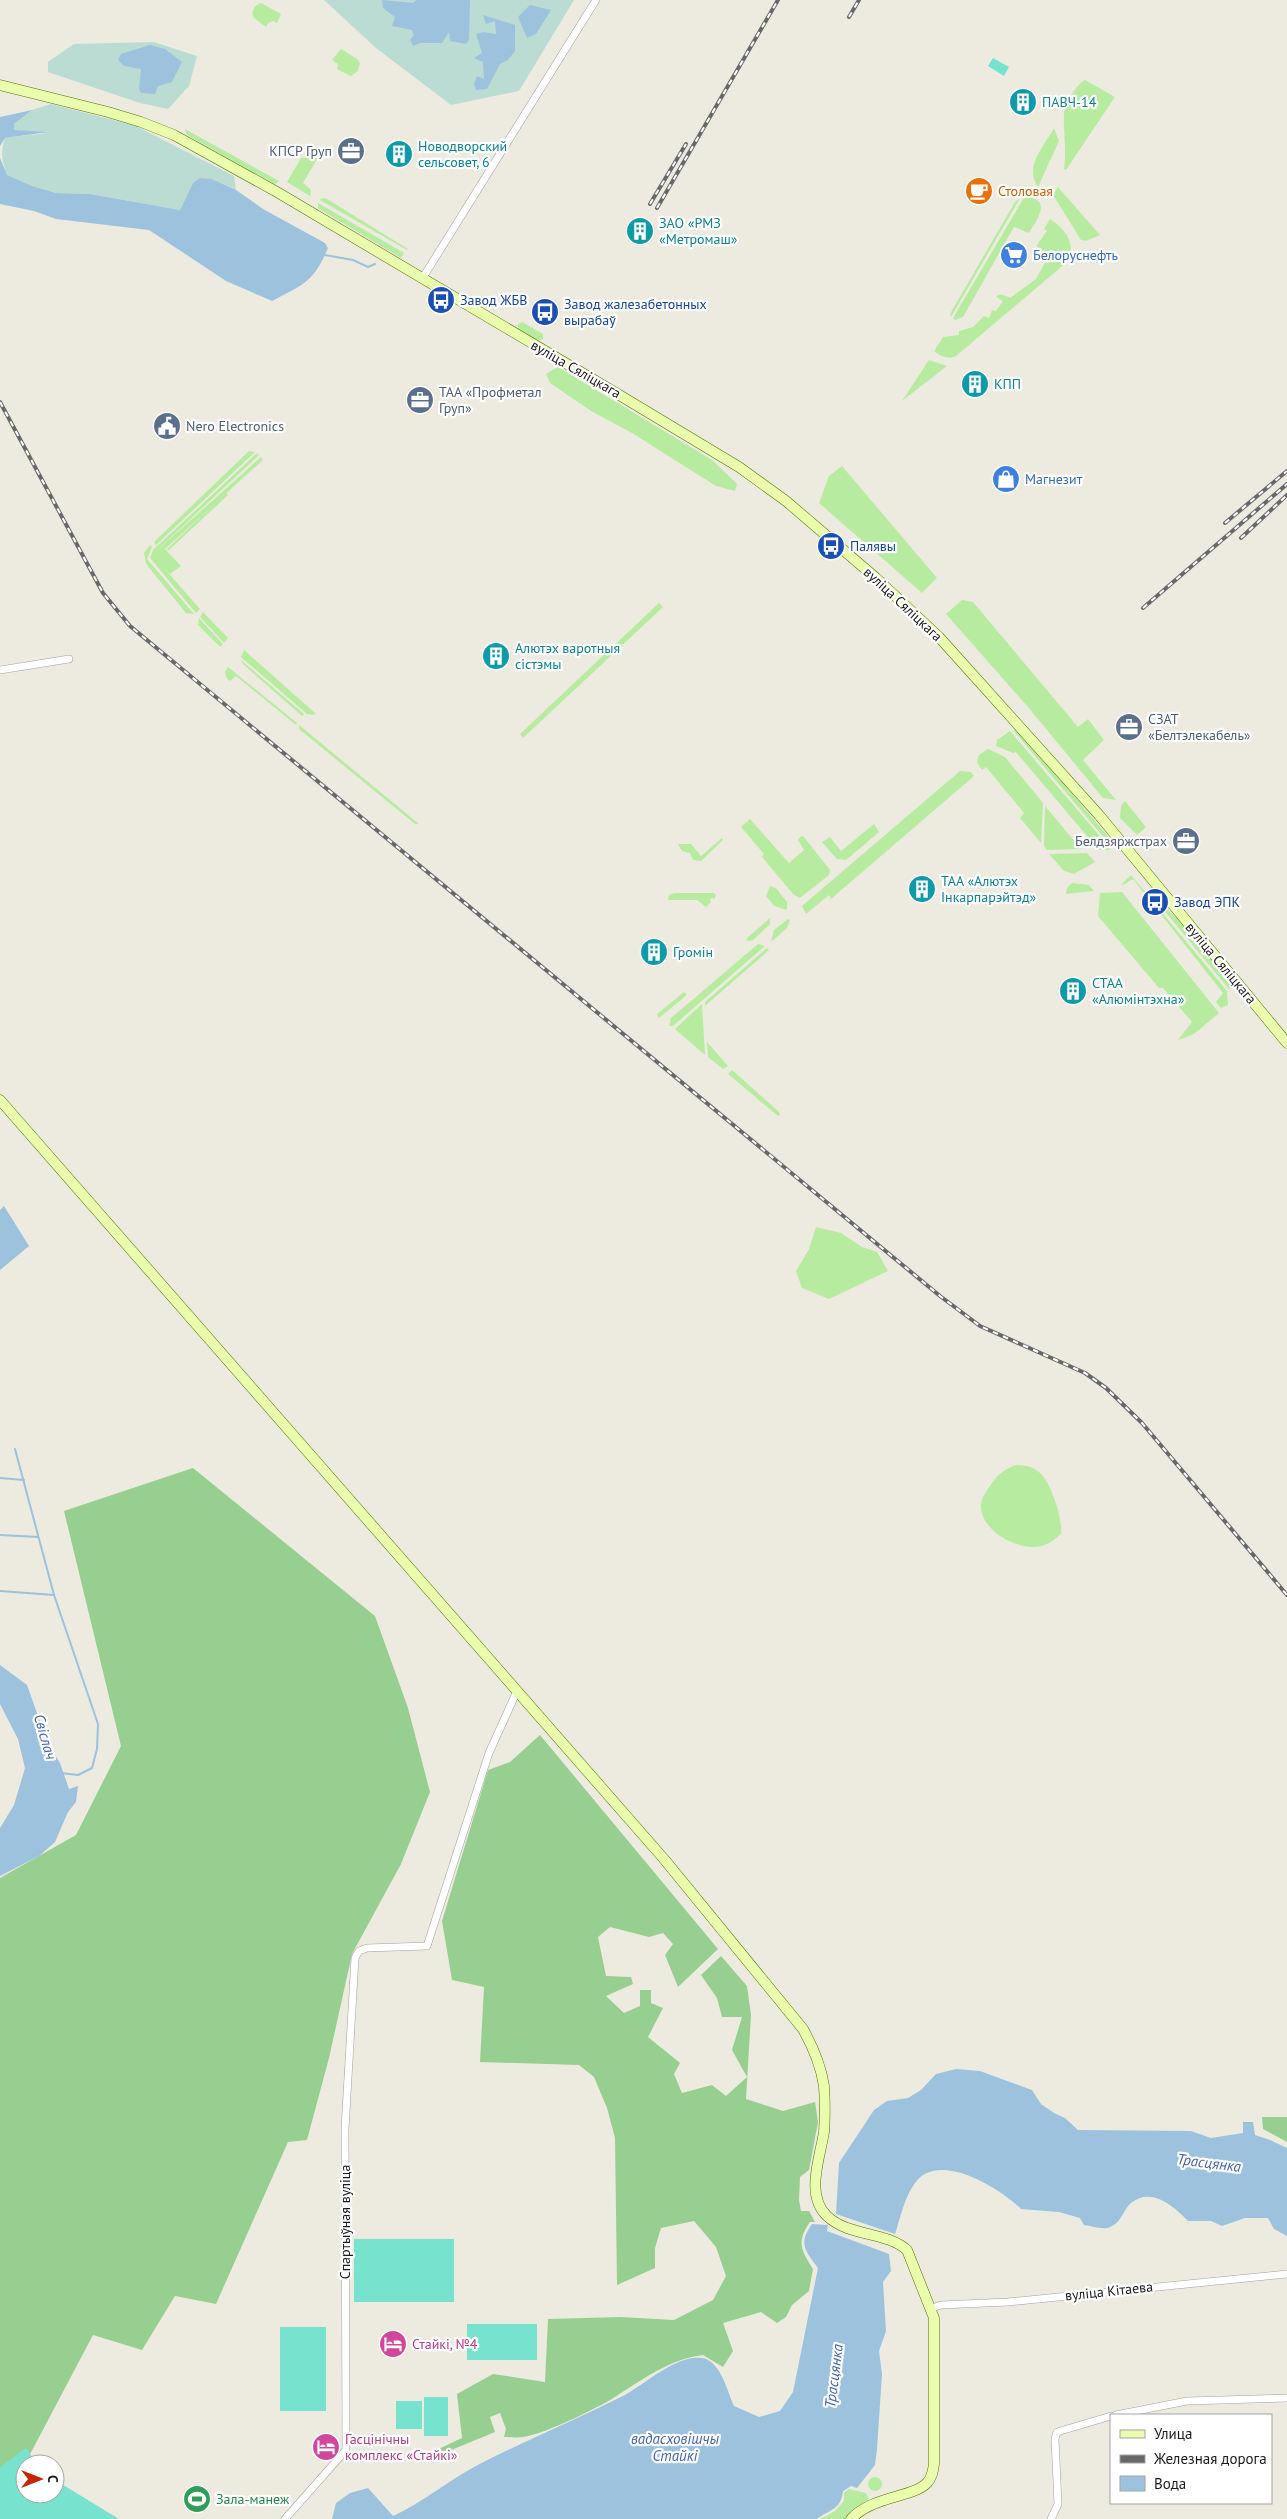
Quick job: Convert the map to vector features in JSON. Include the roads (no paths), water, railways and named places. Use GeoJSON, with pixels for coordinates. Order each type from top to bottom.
{"type":"FeatureCollection","features":[{"type":"Feature","properties":{"kind":"main road","name":"вуліца Сяліцкага"},"geometry":{"type":"LineString","coordinates":[[0,85],[141,122],[174,135],[308,211],[739,467],[786,501],[876,578],[939,637],[1099,814],[1287,1043]]}},
{"type":"Feature","properties":{"kind":"main road"},"geometry":{"type":"LineString","coordinates":[[0,1100],[664,1859],[794,2016],[811,2044],[824,2086],[824,2130],[816,2176],[817,2200],[827,2216],[840,2225],[898,2244],[910,2256],[923,2292],[932,2308],[934,2318],[934,2464],[931,2476],[923,2486],[867,2507],[852,2519]]}},
{"type":"Feature","properties":{"kind":"street"},"geometry":{"type":"LineString","coordinates":[[422,278],[596,0]]}},
{"type":"Feature","properties":{"kind":"street"},"geometry":{"type":"LineString","coordinates":[[0,670],[69,659]]}},
{"type":"Feature","properties":{"kind":"street","name":"Спартыўная вуліца"},"geometry":{"type":"LineString","coordinates":[[285,2519],[346,2450],[345,2129],[355,1958],[359,1951],[367,1948],[427,1946],[489,1753],[517,1691]]}},
{"type":"Feature","properties":{"kind":"street","name":"вуліца Кітаева"},"geometry":{"type":"LineString","coordinates":[[932,2308],[941,2305],[1008,2302],[1287,2274]]}},
{"type":"Feature","properties":{"kind":"street"},"geometry":{"type":"LineString","coordinates":[[1121,2414],[1187,2401],[1287,2398]]}},
{"type":"Feature","properties":{"kind":"street"},"geometry":{"type":"LineString","coordinates":[[1051,2519],[1058,2504],[1055,2440],[1057,2432],[1062,2428],[1110,2416]]}},
{"type":"Feature","properties":{"kind":"water"},"geometry":{"type":"Polygon","coordinates":[[[382,0],[413,3],[416,0],[470,0],[469,40],[466,44],[450,41],[449,32],[442,43],[420,43],[413,46],[410,40],[414,35],[412,30],[392,26],[395,17],[383,8],[382,0]]]}},
{"type":"Feature","properties":{"kind":"water"},"geometry":{"type":"Polygon","coordinates":[[[530,5],[551,10],[536,34],[527,38],[518,17],[530,5]]]}},
{"type":"Feature","properties":{"kind":"water"},"geometry":{"type":"Polygon","coordinates":[[[483,15],[515,25],[515,51],[508,60],[500,64],[487,89],[476,90],[474,84],[477,76],[484,79],[483,62],[474,58],[482,53],[476,34],[483,32],[496,34],[495,21],[486,24],[483,15]]]}},
{"type":"Feature","properties":{"kind":"water"},"geometry":{"type":"Polygon","coordinates":[[[150,45],[165,49],[182,62],[172,82],[158,86],[155,94],[141,93],[139,89],[141,69],[124,66],[118,60],[121,54],[150,45]]]}},
{"type":"Feature","properties":{"kind":"water"},"geometry":{"type":"Polygon","coordinates":[[[32,110],[14,124],[14,130],[48,132],[5,138],[0,146],[0,117],[32,110]]]}},
{"type":"Feature","properties":{"kind":"water"},"geometry":{"type":"Polygon","coordinates":[[[0,158],[7,175],[32,186],[56,193],[90,194],[180,210],[193,183],[200,178],[212,179],[236,190],[263,209],[325,243],[328,248],[323,260],[312,276],[300,286],[272,301],[226,281],[149,230],[56,219],[34,211],[0,204],[0,158]]]}},
{"type":"Feature","properties":{"kind":"water"},"geometry":{"type":"Polygon","coordinates":[[[4,1206],[29,1246],[0,1270],[0,1210],[4,1206]]]}},
{"type":"Feature","properties":{"kind":"water","name":"Свіслач"},"geometry":{"type":"Polygon","coordinates":[[[0,1665],[27,1685],[48,1744],[60,1763],[69,1789],[78,1786],[76,1802],[68,1812],[55,1842],[39,1856],[0,1876],[0,1828],[14,1805],[25,1768],[18,1739],[0,1704],[0,1665]]]}},
{"type":"Feature","properties":{"kind":"water","name":"Трасцянка"},"geometry":{"type":"Polygon","coordinates":[[[956,2069],[980,2071],[1032,2090],[1041,2104],[1065,2118],[1078,2130],[1191,2131],[1211,2138],[1243,2133],[1243,2122],[1253,2122],[1255,2135],[1287,2148],[1287,2236],[1274,2229],[1268,2218],[1245,2218],[1222,2226],[1211,2221],[1188,2221],[1162,2200],[1147,2197],[1139,2198],[1131,2203],[1116,2224],[1112,2226],[1104,2228],[1084,2225],[1080,2218],[1059,2212],[1021,2209],[999,2191],[984,2183],[953,2171],[938,2170],[925,2174],[915,2183],[905,2201],[895,2234],[836,2214],[839,2163],[874,2110],[887,2101],[908,2098],[921,2090],[936,2074],[956,2069]]]}},
{"type":"Feature","properties":{"kind":"water","name":"вадасховішчы Стайкі"},"geometry":{"type":"Polygon","coordinates":[[[812,2224],[828,2225],[827,2231],[889,2254],[891,2271],[883,2282],[886,2331],[879,2351],[882,2374],[875,2465],[857,2488],[851,2486],[843,2491],[837,2506],[817,2519],[332,2519],[336,2503],[350,2493],[368,2488],[393,2516],[474,2467],[621,2397],[660,2372],[681,2361],[692,2358],[709,2360],[714,2365],[722,2377],[734,2406],[759,2417],[780,2411],[793,2392],[818,2268],[807,2251],[804,2242],[812,2224]]]}},
{"type":"Feature","properties":{"kind":"waterway"},"geometry":{"type":"LineString","coordinates":[[325,255],[353,260],[368,267],[375,264]]}},
{"type":"Feature","properties":{"kind":"waterway"},"geometry":{"type":"LineString","coordinates":[[15,1449],[54,1595],[98,1724],[97,1749],[92,1768],[78,1775],[61,1773]]}},
{"type":"Feature","properties":{"kind":"waterway"},"geometry":{"type":"LineString","coordinates":[[0,1478],[24,1480]]}},
{"type":"Feature","properties":{"kind":"waterway"},"geometry":{"type":"LineString","coordinates":[[0,1535],[38,1537]]}},
{"type":"Feature","properties":{"kind":"waterway"},"geometry":{"type":"LineString","coordinates":[[0,1591],[54,1595]]}},
{"type":"Feature","properties":{"kind":"railway"},"geometry":{"type":"LineString","coordinates":[[657,208],[778,0]]}},
{"type":"Feature","properties":{"kind":"railway"},"geometry":{"type":"LineString","coordinates":[[849,17],[859,0]]}},
{"type":"Feature","properties":{"kind":"railway"},"geometry":{"type":"LineString","coordinates":[[650,204],[686,144]]}},
{"type":"Feature","properties":{"kind":"railway"},"geometry":{"type":"LineString","coordinates":[[0,402],[103,593],[130,626],[940,1296],[980,1326],[1085,1373],[1106,1388],[1142,1423],[1287,1595]]}},
{"type":"Feature","properties":{"kind":"railway"},"geometry":{"type":"LineString","coordinates":[[1225,523],[1287,471]]}},
{"type":"Feature","properties":{"kind":"railway"},"geometry":{"type":"LineString","coordinates":[[1143,608],[1287,484]]}},
{"type":"Feature","properties":{"kind":"railway"},"geometry":{"type":"LineString","coordinates":[[1241,538],[1287,495]]}},
{"type":"Feature","properties":{"kind":"place","name":"ПАВЧ-14"},"geometry":{"type":"Point","coordinates":[1023,102]}},
{"type":"Feature","properties":{"kind":"place","name":"КПСР Груп"},"geometry":{"type":"Point","coordinates":[351,151]}},
{"type":"Feature","properties":{"kind":"place","name":"Новодворский сельсовет, 6"},"geometry":{"type":"Point","coordinates":[399,154]}},
{"type":"Feature","properties":{"kind":"place","name":"Столовая"},"geometry":{"type":"Point","coordinates":[979,191]}},
{"type":"Feature","properties":{"kind":"place","name":"ЗАО «РМЗ «Метромаш»"},"geometry":{"type":"Point","coordinates":[640,231]}},
{"type":"Feature","properties":{"kind":"place","name":"Белоруснефть"},"geometry":{"type":"Point","coordinates":[1014,255]}},
{"type":"Feature","properties":{"kind":"place","name":"Завод ЖБВ"},"geometry":{"type":"Point","coordinates":[441,300]}},
{"type":"Feature","properties":{"kind":"place","name":"Завод жалезабетонных вырабаў"},"geometry":{"type":"Point","coordinates":[545,312]}},
{"type":"Feature","properties":{"kind":"place","name":"КПП"},"geometry":{"type":"Point","coordinates":[975,384]}},
{"type":"Feature","properties":{"kind":"place","name":"ТАА «Профметал Груп»"},"geometry":{"type":"Point","coordinates":[420,400]}},
{"type":"Feature","properties":{"kind":"place","name":"Nero Electronics"},"geometry":{"type":"Point","coordinates":[167,426]}},
{"type":"Feature","properties":{"kind":"place","name":"Магнезит"},"geometry":{"type":"Point","coordinates":[1006,479]}},
{"type":"Feature","properties":{"kind":"place","name":"Палявы"},"geometry":{"type":"Point","coordinates":[831,546]}},
{"type":"Feature","properties":{"kind":"place","name":"Алютэх варотныя сістэмы"},"geometry":{"type":"Point","coordinates":[496,656]}},
{"type":"Feature","properties":{"kind":"place","name":"СЗАТ «Белтэлекабель»"},"geometry":{"type":"Point","coordinates":[1129,727]}},
{"type":"Feature","properties":{"kind":"place","name":"Белдзяржстрах"},"geometry":{"type":"Point","coordinates":[1186,841]}},
{"type":"Feature","properties":{"kind":"place","name":"ТАА «Алютэх Інкарпарэйтэд»"},"geometry":{"type":"Point","coordinates":[922,889]}},
{"type":"Feature","properties":{"kind":"place","name":"Завод ЭПК"},"geometry":{"type":"Point","coordinates":[1155,902]}},
{"type":"Feature","properties":{"kind":"place","name":"Громін"},"geometry":{"type":"Point","coordinates":[654,952]}},
{"type":"Feature","properties":{"kind":"place","name":"СТАА «Алюмінтэхна»"},"geometry":{"type":"Point","coordinates":[1073,991]}},
{"type":"Feature","properties":{"kind":"place","name":"Стайкі, №4"},"geometry":{"type":"Point","coordinates":[393,2344]}},
{"type":"Feature","properties":{"kind":"place","name":"Гасцінічны комплекс «Стайкі»"},"geometry":{"type":"Point","coordinates":[326,2447]}},
{"type":"Feature","properties":{"kind":"place","name":"Зала-манеж"},"geometry":{"type":"Point","coordinates":[197,2499]}}]}
